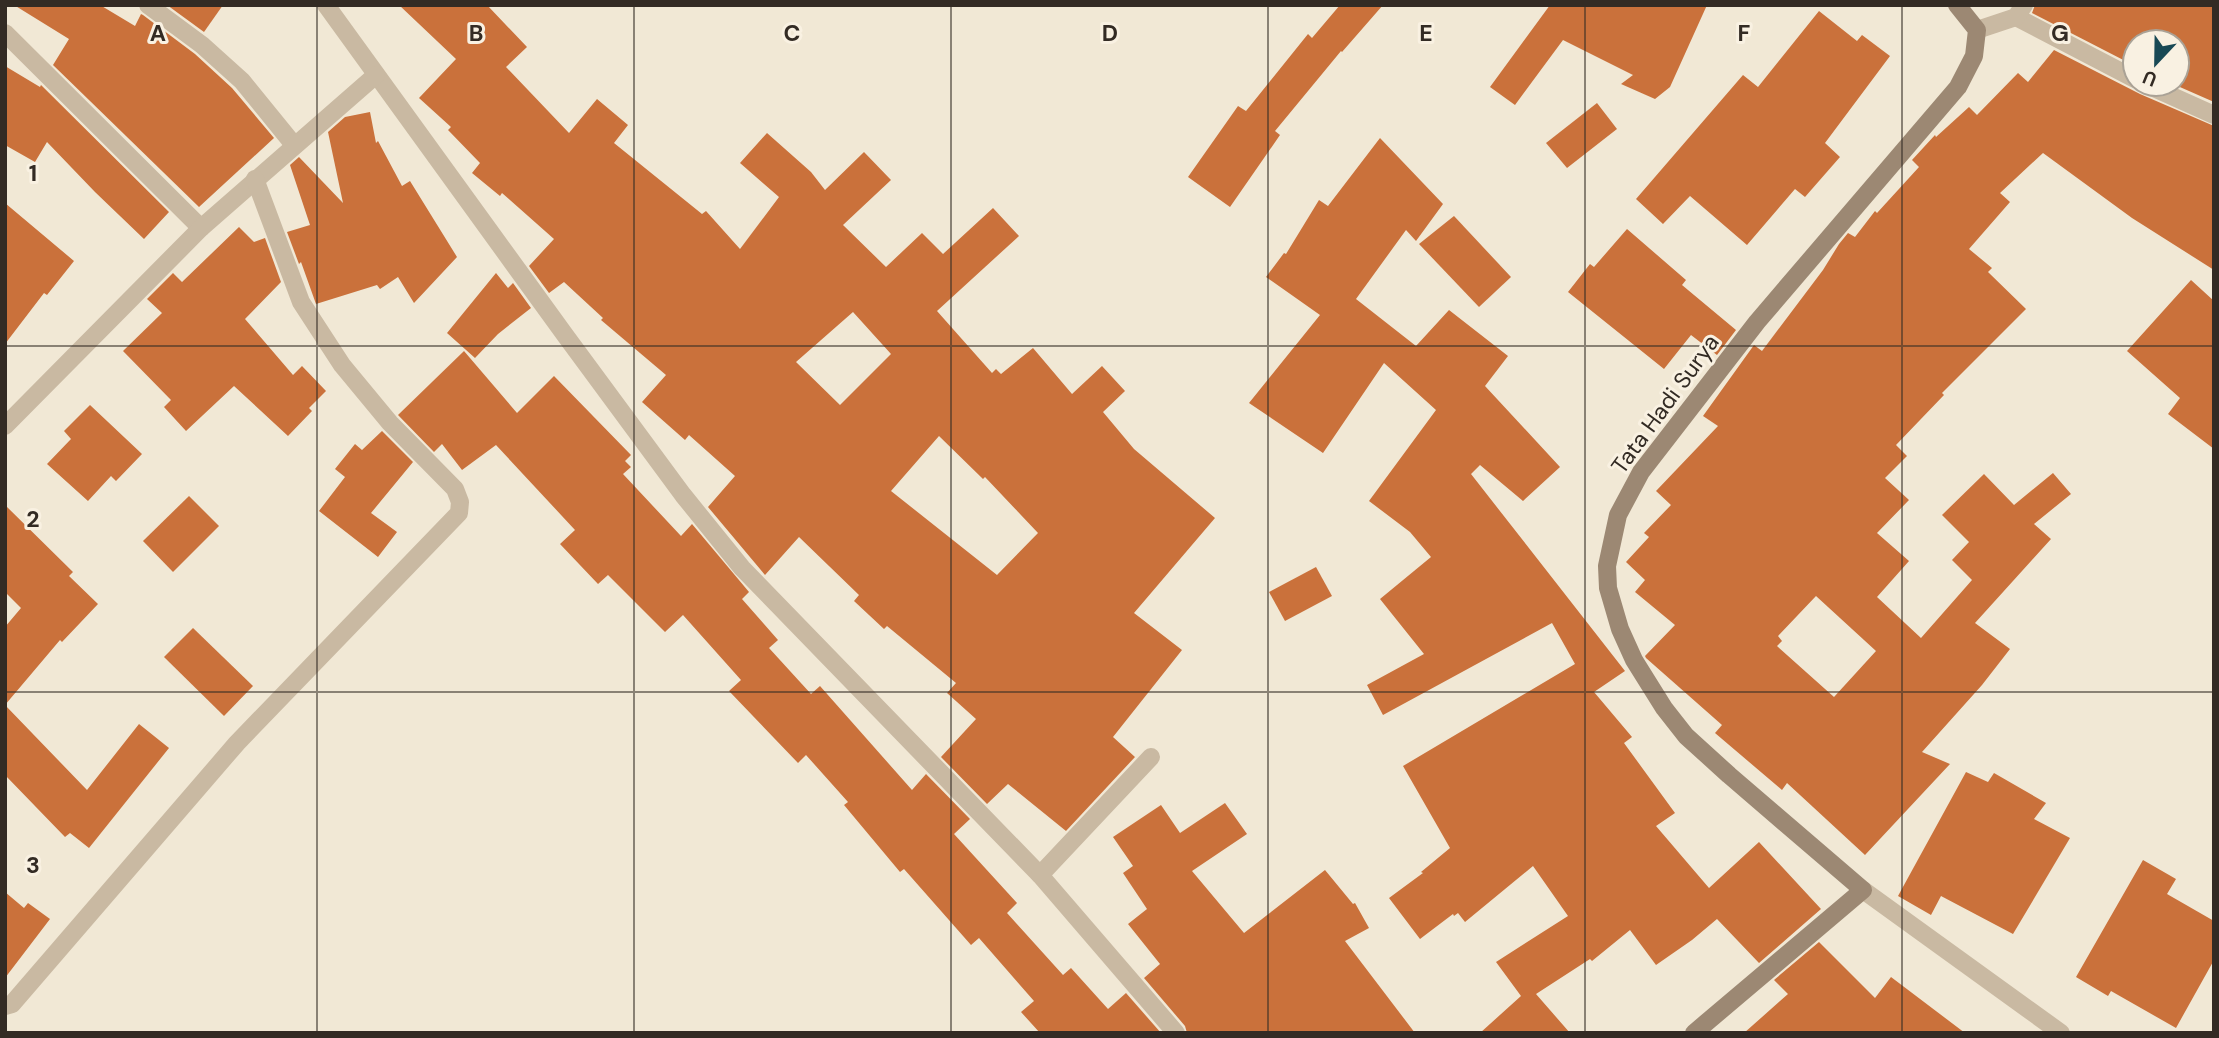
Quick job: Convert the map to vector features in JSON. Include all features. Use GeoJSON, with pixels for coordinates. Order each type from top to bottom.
{"type":"FeatureCollection","features":[{"type":"Feature","properties":{"kind":"street"},"geometry":{"type":"LineString","coordinates":[[148,5],[202,45],[242,81],[294,145]]}},
{"type":"Feature","properties":{"kind":"street"},"geometry":{"type":"LineString","coordinates":[[326,5],[683,495],[742,568],[1040,875],[1177,1033]]}},
{"type":"Feature","properties":{"kind":"street"},"geometry":{"type":"LineString","coordinates":[[1957,5],[1977,30],[2020,11],[2121,71]]}},
{"type":"Feature","properties":{"kind":"street","name":"Tata Hadi Surya"},"geometry":{"type":"LineString","coordinates":[[1863,890],[1686,736],[1664,708],[1634,660],[1620,629],[1608,588],[1607,566],[1618,515],[1641,472],[1757,323],[1958,87],[1973,56],[1977,30]]}},
{"type":"Feature","properties":{"kind":"street"},"geometry":{"type":"LineString","coordinates":[[5,33],[201,228]]}},
{"type":"Feature","properties":{"kind":"street"},"geometry":{"type":"LineString","coordinates":[[5,426],[201,228],[376,75]]}},
{"type":"Feature","properties":{"kind":"street"},"geometry":{"type":"LineString","coordinates":[[2176,98],[2214,115]]}},
{"type":"Feature","properties":{"kind":"street"},"geometry":{"type":"LineString","coordinates":[[5,1006],[12,1004],[237,743],[458,513],[460,502],[455,489],[390,423],[342,365],[301,302],[255,179]]}},
{"type":"Feature","properties":{"kind":"street"},"geometry":{"type":"LineString","coordinates":[[1040,875],[1151,757]]}},
{"type":"Feature","properties":{"kind":"street"},"geometry":{"type":"LineString","coordinates":[[1694,1033],[1863,890],[2061,1033]]}},
{"type":"Feature","properties":{"kind":"building"},"geometry":{"type":"Polygon","coordinates":[[[14,5],[100,5],[135,26],[141,14],[143,15],[195,54],[232,88],[274,138],[199,207],[53,65],[69,39],[14,5]]]}},
{"type":"Feature","properties":{"kind":"building"},"geometry":{"type":"Polygon","coordinates":[[[167,5],[223,5],[204,32],[167,5]]]}},
{"type":"Feature","properties":{"kind":"building"},"geometry":{"type":"Polygon","coordinates":[[[399,5],[487,5],[527,47],[506,67],[569,133],[597,99],[628,125],[614,143],[702,214],[706,211],[740,249],[779,197],[740,163],[767,133],[811,172],[825,190],[864,152],[891,180],[843,225],[886,267],[922,233],[943,254],[993,208],[1019,236],[937,311],[992,373],[996,369],[1001,374],[1033,348],[1072,394],[1102,366],[1125,391],[1103,412],[1134,449],[1215,518],[1134,613],[1182,650],[1113,737],[1135,757],[1066,831],[1008,784],[987,804],[941,757],[976,719],[947,693],[956,683],[887,626],[884,629],[854,601],[859,595],[799,537],[765,575],[708,507],[735,476],[689,435],[685,440],[642,402],[666,375],[601,320],[603,318],[564,282],[549,293],[529,266],[554,239],[502,193],[500,196],[472,173],[480,163],[448,130],[451,127],[419,98],[456,59],[399,5]],[[853,312],[796,362],[840,405],[891,354],[853,312]],[[939,436],[891,491],[997,575],[1038,533],[985,477],[983,479],[939,436]]]}},
{"type":"Feature","properties":{"kind":"building"},"geometry":{"type":"Polygon","coordinates":[[[1340,5],[1383,5],[1275,131],[1280,135],[1230,207],[1188,177],[1238,106],[1246,111],[1308,34],[1312,38],[1340,5]]]}},
{"type":"Feature","properties":{"kind":"building"},"geometry":{"type":"Polygon","coordinates":[[[1550,5],[1707,5],[1670,87],[1655,99],[1621,84],[1633,75],[1563,40],[1515,105],[1490,87],[1550,5]]]}},
{"type":"Feature","properties":{"kind":"building"},"geometry":{"type":"Polygon","coordinates":[[[2035,5],[2214,5],[2214,102],[2191,92],[2191,28],[2121,28],[2121,59],[2032,13],[2035,5]]]}},
{"type":"Feature","properties":{"kind":"building"},"geometry":{"type":"Polygon","coordinates":[[[1819,11],[1857,41],[1862,35],[1890,56],[1825,143],[1840,157],[1805,197],[1795,189],[1747,245],[1690,196],[1663,224],[1636,199],[1743,75],[1758,87],[1819,11]]]}},
{"type":"Feature","properties":{"kind":"building"},"geometry":{"type":"Polygon","coordinates":[[[2054,50],[2121,84],[2121,98],[2149,98],[2214,126],[2214,270],[2132,218],[2043,153],[2000,193],[2010,202],[1969,249],[1992,268],[1988,272],[2026,309],[1942,393],[1944,395],[1896,445],[1907,456],[1885,478],[1909,500],[1877,533],[1909,561],[1877,597],[1921,638],[1972,580],[1952,560],[1969,542],[1942,515],[1984,474],[2014,505],[2053,473],[2071,494],[2034,524],[2051,539],[1975,623],[2010,649],[1922,752],[1950,764],[1865,855],[1787,783],[1782,790],[1715,733],[1722,725],[1646,658],[1675,625],[1635,592],[1645,580],[1626,562],[1649,537],[1644,533],[1671,505],[1656,491],[1718,426],[1703,416],[1754,345],[1762,351],[1848,233],[1855,237],[1875,211],[1877,213],[1919,167],[1912,160],[1935,135],[1936,137],[1969,107],[1977,115],[2018,73],[2028,82],[2054,50]],[[1816,596],[1778,636],[1782,641],[1777,646],[1834,697],[1876,651],[1816,596]]]}},
{"type":"Feature","properties":{"kind":"building"},"geometry":{"type":"Polygon","coordinates":[[[5,66],[40,87],[41,85],[169,212],[144,239],[47,142],[35,162],[5,145],[5,66]]]}},
{"type":"Feature","properties":{"kind":"building"},"geometry":{"type":"Polygon","coordinates":[[[1597,103],[1617,129],[1567,168],[1546,143],[1597,103]]]}},
{"type":"Feature","properties":{"kind":"building"},"geometry":{"type":"Polygon","coordinates":[[[370,112],[376,143],[378,141],[402,186],[410,181],[457,257],[414,303],[398,277],[380,289],[377,285],[316,304],[287,232],[310,225],[290,165],[299,157],[343,203],[328,132],[345,117],[370,112]]]}},
{"type":"Feature","properties":{"kind":"building"},"geometry":{"type":"Polygon","coordinates":[[[1380,138],[1443,204],[1416,241],[1406,230],[1356,299],[1416,346],[1449,310],[1508,356],[1485,386],[1560,467],[1523,501],[1480,465],[1471,474],[1625,671],[1594,692],[1632,737],[1624,743],[1675,813],[1656,826],[1709,888],[1759,842],[1821,909],[1759,963],[1717,919],[1656,965],[1630,930],[1592,961],[1590,959],[1536,994],[1570,1033],[1480,1033],[1521,996],[1496,962],[1568,916],[1533,866],[1465,922],[1458,913],[1454,916],[1453,914],[1420,939],[1389,898],[1423,873],[1421,872],[1450,848],[1403,766],[1575,664],[1552,623],[1383,715],[1367,685],[1424,654],[1380,599],[1431,557],[1410,532],[1369,501],[1436,410],[1384,363],[1323,453],[1249,403],[1320,315],[1266,277],[1284,253],[1286,254],[1319,200],[1328,206],[1380,138]]]}},
{"type":"Feature","properties":{"kind":"building"},"geometry":{"type":"Polygon","coordinates":[[[5,203],[74,261],[47,295],[44,293],[5,344],[5,203]]]}},
{"type":"Feature","properties":{"kind":"building"},"geometry":{"type":"Polygon","coordinates":[[[1454,216],[1511,277],[1479,307],[1419,244],[1454,216]]]}},
{"type":"Feature","properties":{"kind":"building"},"geometry":{"type":"Polygon","coordinates":[[[239,227],[254,242],[265,238],[281,282],[245,319],[293,375],[302,366],[326,391],[309,408],[312,411],[288,436],[234,386],[186,431],[164,407],[171,400],[123,351],[162,313],[147,299],[173,273],[182,282],[239,227]]]}},
{"type":"Feature","properties":{"kind":"building"},"geometry":{"type":"Polygon","coordinates":[[[1627,229],[1686,280],[1682,285],[1736,330],[1717,355],[1691,335],[1664,369],[1568,292],[1590,264],[1594,267],[1627,229]]]}},
{"type":"Feature","properties":{"kind":"building"},"geometry":{"type":"Polygon","coordinates":[[[496,273],[508,288],[513,283],[531,308],[498,334],[475,358],[447,333],[496,273]]]}},
{"type":"Feature","properties":{"kind":"building"},"geometry":{"type":"Polygon","coordinates":[[[2191,280],[2214,301],[2214,449],[2168,414],[2180,398],[2127,351],[2191,280]]]}},
{"type":"Feature","properties":{"kind":"building"},"geometry":{"type":"Polygon","coordinates":[[[464,351],[517,413],[554,376],[631,455],[625,461],[631,467],[623,474],[681,536],[692,524],[749,592],[742,599],[778,640],[769,648],[811,694],[820,686],[912,790],[926,774],[970,819],[954,834],[1017,903],[1007,913],[1063,975],[1071,968],[1108,1009],[1126,993],[1161,1033],[1040,1033],[1021,1012],[1034,1001],[979,938],[971,945],[904,869],[900,872],[844,805],[848,802],[806,755],[798,763],[729,691],[741,680],[683,615],[665,632],[608,575],[598,584],[560,544],[575,530],[496,445],[462,470],[442,444],[434,452],[398,415],[464,351]]]}},
{"type":"Feature","properties":{"kind":"building"},"geometry":{"type":"Polygon","coordinates":[[[90,405],[142,454],[116,481],[111,476],[88,501],[47,464],[71,439],[64,431],[90,405]]]}},
{"type":"Feature","properties":{"kind":"building"},"geometry":{"type":"Polygon","coordinates":[[[382,431],[413,462],[371,513],[397,532],[378,557],[319,511],[345,477],[335,469],[355,444],[362,450],[382,431]]]}},
{"type":"Feature","properties":{"kind":"building"},"geometry":{"type":"Polygon","coordinates":[[[189,496],[219,526],[173,572],[143,541],[189,496]]]}},
{"type":"Feature","properties":{"kind":"building"},"geometry":{"type":"Polygon","coordinates":[[[5,505],[73,572],[69,576],[98,604],[62,642],[60,640],[5,705],[5,627],[21,608],[5,592],[5,505]]]}},
{"type":"Feature","properties":{"kind":"building"},"geometry":{"type":"Polygon","coordinates":[[[1316,567],[1332,596],[1285,621],[1269,592],[1316,567]]]}},
{"type":"Feature","properties":{"kind":"building"},"geometry":{"type":"Polygon","coordinates":[[[193,628],[253,686],[224,716],[164,657],[193,628]]]}},
{"type":"Feature","properties":{"kind":"building"},"geometry":{"type":"Polygon","coordinates":[[[5,705],[87,790],[139,724],[169,748],[89,848],[70,833],[65,837],[5,775],[5,705]]]}},
{"type":"Feature","properties":{"kind":"building"},"geometry":{"type":"Polygon","coordinates":[[[1966,772],[1988,782],[1994,773],[2046,803],[2034,819],[2070,838],[2013,934],[1941,896],[1931,915],[1898,896],[1966,772]]]}},
{"type":"Feature","properties":{"kind":"building"},"geometry":{"type":"Polygon","coordinates":[[[1225,803],[1247,834],[1192,871],[1244,933],[1325,870],[1353,904],[1355,903],[1369,928],[1345,941],[1415,1033],[1187,1033],[1185,1026],[1144,978],[1160,964],[1128,924],[1147,909],[1123,873],[1133,866],[1113,837],[1161,805],[1180,833],[1225,803]]]}},
{"type":"Feature","properties":{"kind":"building"},"geometry":{"type":"Polygon","coordinates":[[[2143,860],[2176,879],[2167,894],[2214,921],[2214,960],[2176,1028],[2111,991],[2108,996],[2076,977],[2143,860]]]}},
{"type":"Feature","properties":{"kind":"building"},"geometry":{"type":"Polygon","coordinates":[[[5,892],[24,908],[28,903],[50,919],[5,978],[5,892]]]}},
{"type":"Feature","properties":{"kind":"building"},"geometry":{"type":"Polygon","coordinates":[[[1819,942],[1875,998],[1891,977],[1965,1033],[1744,1033],[1788,994],[1774,980],[1819,942]]]}}]}
